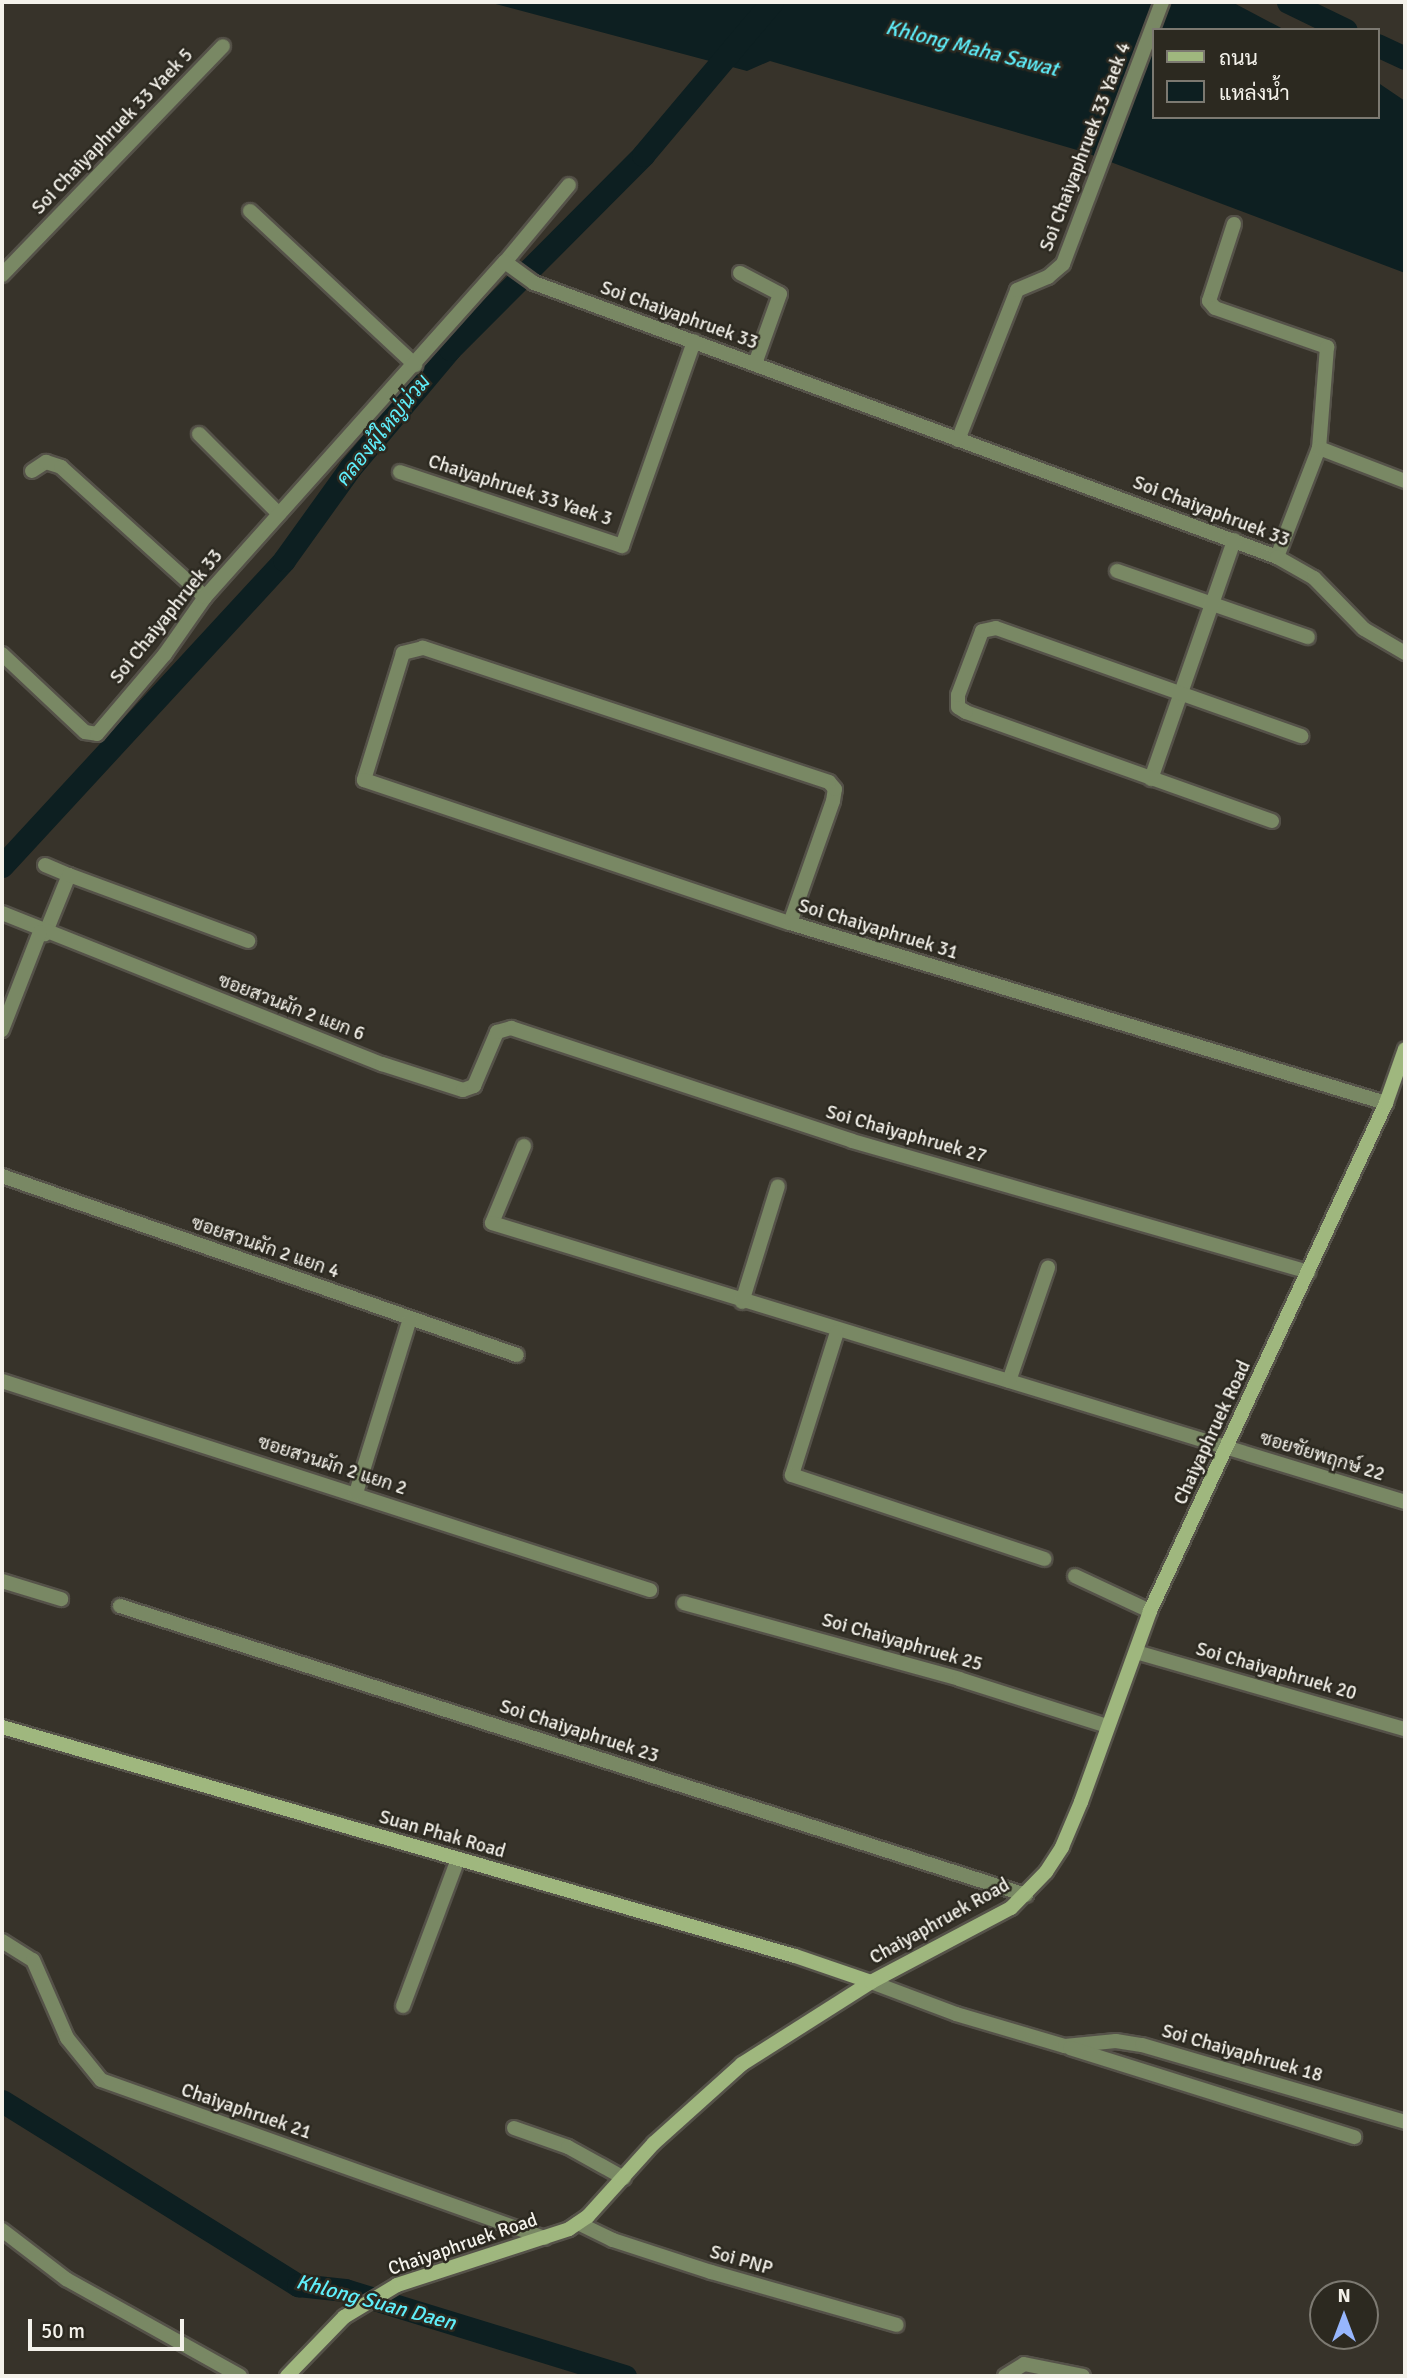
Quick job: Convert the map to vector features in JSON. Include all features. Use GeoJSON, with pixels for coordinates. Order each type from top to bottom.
{"type":"FeatureCollection","features":[{"type":"Feature","properties":{"kind":"street","name":"Soi Chaiyaphruek 33 Yaek 4"},"geometry":{"type":"LineString","coordinates":[[1152,28],[1162,2]]}},
{"type":"Feature","properties":{"kind":"street","name":"Soi Chaiyaphruek 33 Yaek 4"},"geometry":{"type":"LineString","coordinates":[[958,440],[1017,290],[1048,276],[1063,264],[1152,28]]}},
{"type":"Feature","properties":{"kind":"street","name":"Soi Chaiyaphruek 33 Yaek 5"},"geometry":{"type":"LineString","coordinates":[[2,275],[223,46]]}},
{"type":"Feature","properties":{"kind":"street"},"geometry":{"type":"LineString","coordinates":[[507,264],[569,185]]}},
{"type":"Feature","properties":{"kind":"street"},"geometry":{"type":"LineString","coordinates":[[250,211],[415,366]]}},
{"type":"Feature","properties":{"kind":"street"},"geometry":{"type":"LineString","coordinates":[[1234,224],[1209,301],[1215,308],[1327,347],[1319,448],[1277,557]]}},
{"type":"Feature","properties":{"kind":"street","name":"Soi Chaiyaphruek 33"},"geometry":{"type":"LineString","coordinates":[[2,654],[85,732],[97,734],[165,654],[205,597],[507,264],[521,275],[694,341],[1277,557],[1314,578],[1364,629],[1405,653]]}},
{"type":"Feature","properties":{"kind":"street"},"geometry":{"type":"LineString","coordinates":[[740,273],[780,294],[755,364]]}},
{"type":"Feature","properties":{"kind":"street","name":"Chaiyaphruek 33 Yaek 3"},"geometry":{"type":"LineString","coordinates":[[400,472],[622,545],[694,341]]}},
{"type":"Feature","properties":{"kind":"street"},"geometry":{"type":"LineString","coordinates":[[199,434],[279,514]]}},
{"type":"Feature","properties":{"kind":"street"},"geometry":{"type":"LineString","coordinates":[[1319,448],[1405,481]]}},
{"type":"Feature","properties":{"kind":"street"},"geometry":{"type":"LineString","coordinates":[[32,471],[46,462],[61,467],[205,597]]}},
{"type":"Feature","properties":{"kind":"street"},"geometry":{"type":"LineString","coordinates":[[1151,779],[1234,540]]}},
{"type":"Feature","properties":{"kind":"street"},"geometry":{"type":"LineString","coordinates":[[1117,571],[1308,637]]}},
{"type":"Feature","properties":{"kind":"street"},"geometry":{"type":"LineString","coordinates":[[1272,821],[966,712],[958,706],[958,695],[982,631],[996,628],[1182,691],[1301,736]]}},
{"type":"Feature","properties":{"kind":"street","name":"Soi Chaiyaphruek 31"},"geometry":{"type":"LineString","coordinates":[[790,923],[835,789],[829,782],[415,647],[400,658],[364,780],[790,923],[1386,1103]]}},
{"type":"Feature","properties":{"kind":"street"},"geometry":{"type":"LineString","coordinates":[[45,865],[248,941]]}},
{"type":"Feature","properties":{"kind":"street"},"geometry":{"type":"LineString","coordinates":[[2,1030],[69,876]]}},
{"type":"Feature","properties":{"kind":"street","name":"ซอยสวนผัก 2 แยก 6"},"geometry":{"type":"LineString","coordinates":[[2,913],[42,933],[382,1064],[463,1090],[474,1086],[497,1032]]}},
{"type":"Feature","properties":{"kind":"street","name":"Soi Chaiyaphruek 27"},"geometry":{"type":"LineString","coordinates":[[497,1032],[511,1028],[852,1141],[1309,1272]]}},
{"type":"Feature","properties":{"kind":"street","name":"Chaiyaphruek Road"},"geometry":{"type":"LineString","coordinates":[[287,2376],[344,2317],[397,2285],[545,2238],[578,2223],[701,2098],[742,2064],[871,1982],[1026,1895],[1062,1847],[1150,1611],[1386,1103],[1405,1049]]}},
{"type":"Feature","properties":{"kind":"street"},"geometry":{"type":"LineString","coordinates":[[524,1146],[492,1223],[837,1332],[1228,1448]]}},
{"type":"Feature","properties":{"kind":"street","name":"ซอยสวนผัก 2 แยก 4"},"geometry":{"type":"LineString","coordinates":[[2,1176],[517,1355]]}},
{"type":"Feature","properties":{"kind":"street"},"geometry":{"type":"LineString","coordinates":[[742,1302],[778,1186]]}},
{"type":"Feature","properties":{"kind":"street"},"geometry":{"type":"LineString","coordinates":[[1009,1381],[1048,1268]]}},
{"type":"Feature","properties":{"kind":"street"},"geometry":{"type":"LineString","coordinates":[[356,1493],[410,1319]]}},
{"type":"Feature","properties":{"kind":"street"},"geometry":{"type":"LineString","coordinates":[[837,1332],[792,1475],[1044,1559]]}},
{"type":"Feature","properties":{"kind":"street","name":"ซอยสวนผัก 2 แยก 2"},"geometry":{"type":"LineString","coordinates":[[2,1381],[650,1590]]}},
{"type":"Feature","properties":{"kind":"street","name":"ซอยชัยพฤกษ์ 22"},"geometry":{"type":"LineString","coordinates":[[1228,1448],[1405,1502]]}},
{"type":"Feature","properties":{"kind":"street"},"geometry":{"type":"LineString","coordinates":[[1075,1576],[1150,1611]]}},
{"type":"Feature","properties":{"kind":"street"},"geometry":{"type":"LineString","coordinates":[[2,1581],[61,1599]]}},
{"type":"Feature","properties":{"kind":"street","name":"Soi Chaiyaphruek 25"},"geometry":{"type":"LineString","coordinates":[[684,1602],[959,1679],[1107,1726]]}},
{"type":"Feature","properties":{"kind":"street","name":"Soi Chaiyaphruek 23"},"geometry":{"type":"LineString","coordinates":[[120,1606],[1026,1895]]}},
{"type":"Feature","properties":{"kind":"street","name":"Soi Chaiyaphruek 20"},"geometry":{"type":"LineString","coordinates":[[1136,1652],[1405,1729]]}},
{"type":"Feature","properties":{"kind":"street","name":"Suan Phak Road"},"geometry":{"type":"LineString","coordinates":[[2,1727],[871,1982]]}},
{"type":"Feature","properties":{"kind":"street"},"geometry":{"type":"LineString","coordinates":[[403,2006],[458,1859]]}},
{"type":"Feature","properties":{"kind":"street","name":"Chaiyaphruek 21"},"geometry":{"type":"LineString","coordinates":[[2,1941],[33,1960],[67,2038],[101,2080],[545,2238]]}},
{"type":"Feature","properties":{"kind":"street","name":"Soi Chaiyaphruek 18"},"geometry":{"type":"LineString","coordinates":[[871,1982],[956,2014],[1354,2137]]}},
{"type":"Feature","properties":{"kind":"street","name":"Soi Chaiyaphruek 18"},"geometry":{"type":"LineString","coordinates":[[1065,2046],[1116,2041],[1142,2045],[1405,2122]]}},
{"type":"Feature","properties":{"kind":"street"},"geometry":{"type":"LineString","coordinates":[[514,2128],[568,2147],[624,2178]]}},
{"type":"Feature","properties":{"kind":"street","name":"Soi PNP"},"geometry":{"type":"LineString","coordinates":[[578,2223],[711,2272],[897,2325]]}},
{"type":"Feature","properties":{"kind":"street"},"geometry":{"type":"LineString","coordinates":[[2,2230],[66,2279],[240,2376]]}},
{"type":"Feature","properties":{"kind":"street"},"geometry":{"type":"LineString","coordinates":[[1005,2376],[1024,2364],[1083,2376]]}},
{"type":"Feature","properties":{"kind":"water","name":"Khlong Maha Sawat"},"geometry":{"type":"Polygon","coordinates":[[[488,2],[1232,2],[1281,28],[1152,28],[1152,119],[1379,119],[1379,83],[1405,101],[1405,273],[1084,152],[770,61],[747,71],[488,2]]]}},
{"type":"Feature","properties":{"kind":"waterway","name":"คลองผู้ใหญ่น่วม"},"geometry":{"type":"LineString","coordinates":[[2,866],[284,560],[350,468],[450,349],[643,155],[772,2]]}},
{"type":"Feature","properties":{"kind":"waterway"},"geometry":{"type":"LineString","coordinates":[[1288,2],[1342,28]]}},
{"type":"Feature","properties":{"kind":"waterway"},"geometry":{"type":"LineString","coordinates":[[1379,46],[1405,58]]}},
{"type":"Feature","properties":{"kind":"waterway","name":"Khlong Suan Daen"},"geometry":{"type":"LineString","coordinates":[[2,2101],[298,2285],[345,2290],[625,2376]]}}]}
